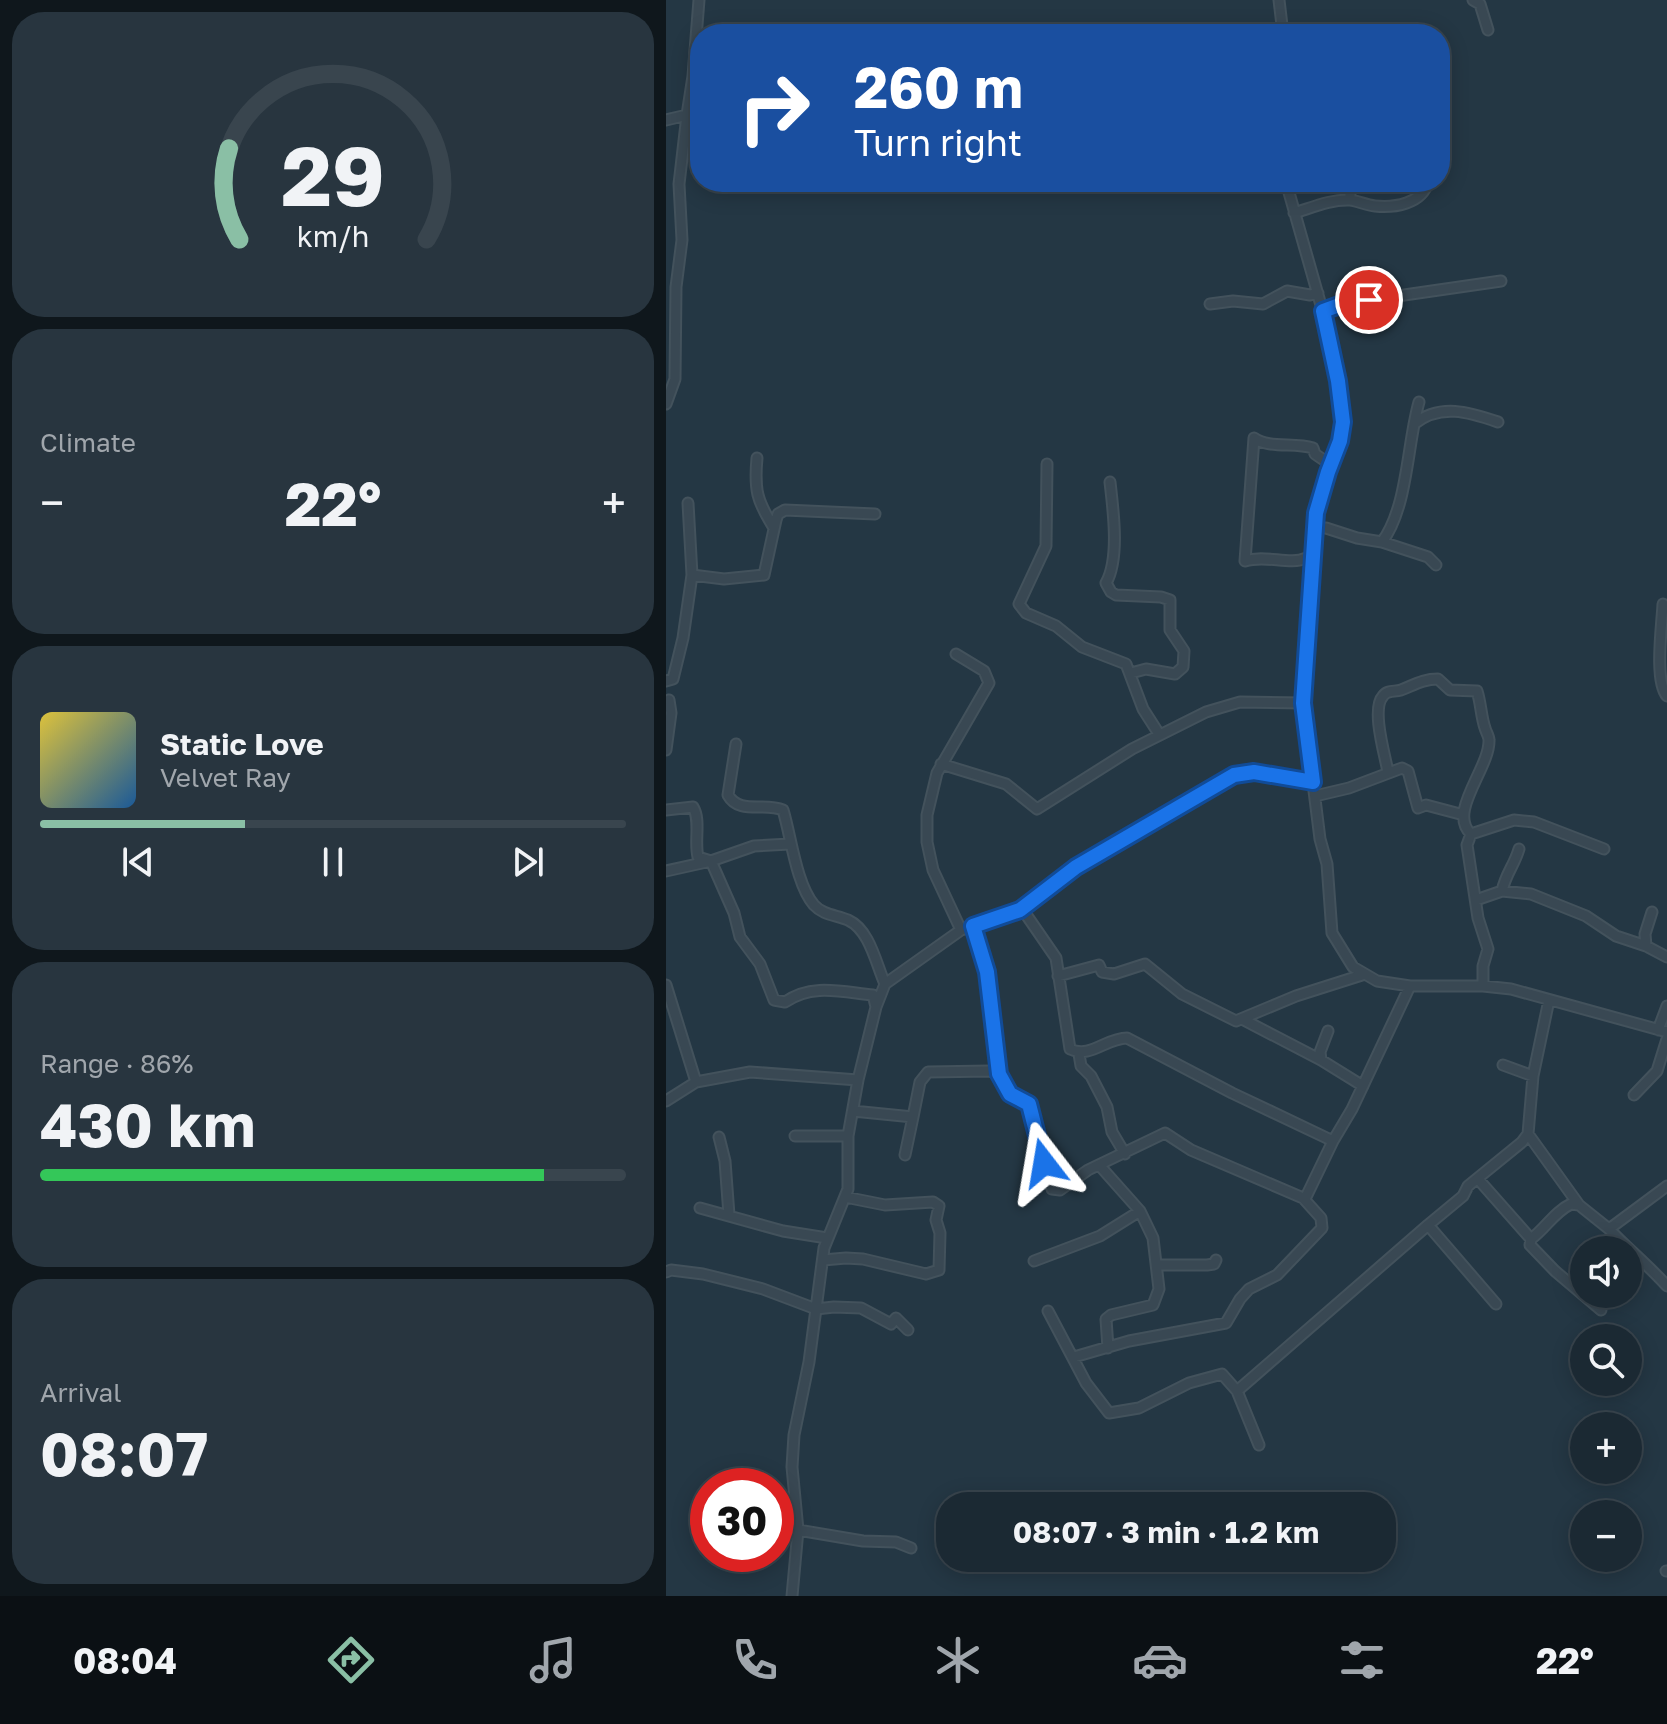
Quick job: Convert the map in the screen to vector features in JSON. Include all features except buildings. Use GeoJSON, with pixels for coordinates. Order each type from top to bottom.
{"type":"FeatureCollection","features":[{"type":"Feature","properties":{"kind":"street"},"geometry":{"type":"LineString","coordinates":[[697,24],[699,0]]}},
{"type":"Feature","properties":{"kind":"street"},"geometry":{"type":"LineString","coordinates":[[1279,0],[1282,24]]}},
{"type":"Feature","properties":{"kind":"street"},"geometry":{"type":"LineString","coordinates":[[1473,0],[1480,4],[1488,30]]}},
{"type":"Feature","properties":{"kind":"street"},"geometry":{"type":"LineString","coordinates":[[666,404],[675,379],[676,287],[682,240],[679,184],[690,96]]}},
{"type":"Feature","properties":{"kind":"street"},"geometry":{"type":"LineString","coordinates":[[666,120],[687,115]]}},
{"type":"Feature","properties":{"kind":"street"},"geometry":{"type":"LineString","coordinates":[[1289,192],[1323,311],[1343,422],[1340,441],[1316,513],[1303,703],[1327,864],[1332,933],[1345,957],[1362,975],[1377,981],[1410,986],[1511,989],[1663,1031],[1667,1006]]}},
{"type":"Feature","properties":{"kind":"street"},"geometry":{"type":"LineString","coordinates":[[1350,192],[1350,200]]}},
{"type":"Feature","properties":{"kind":"street"},"geometry":{"type":"LineString","coordinates":[[1294,213],[1350,200],[1375,206],[1399,205],[1412,201],[1424,192]]}},
{"type":"Feature","properties":{"kind":"street"},"geometry":{"type":"LineString","coordinates":[[1323,311],[1342,304],[1501,281]]}},
{"type":"Feature","properties":{"kind":"street"},"geometry":{"type":"LineString","coordinates":[[1210,304],[1233,301],[1263,304],[1287,291],[1310,295],[1318,293]]}},
{"type":"Feature","properties":{"kind":"street"},"geometry":{"type":"LineString","coordinates":[[1382,542],[1390,531],[1408,472],[1419,402]]}},
{"type":"Feature","properties":{"kind":"street"},"geometry":{"type":"LineString","coordinates":[[1414,424],[1428,413],[1443,411],[1479,415],[1498,422]]}},
{"type":"Feature","properties":{"kind":"street"},"geometry":{"type":"LineString","coordinates":[[1314,559],[1299,561],[1257,557],[1245,561],[1254,438],[1262,444],[1299,444],[1313,448],[1315,454],[1331,465]]}},
{"type":"Feature","properties":{"kind":"street"},"geometry":{"type":"LineString","coordinates":[[757,458],[754,489],[774,528]]}},
{"type":"Feature","properties":{"kind":"street"},"geometry":{"type":"LineString","coordinates":[[1047,464],[1046,546],[1019,604],[1026,613],[1056,626],[1082,647],[1126,664],[1134,691],[1159,734]]}},
{"type":"Feature","properties":{"kind":"street"},"geometry":{"type":"LineString","coordinates":[[1110,482],[1114,539],[1112,573],[1106,583],[1116,595],[1170,600],[1170,630],[1184,651],[1183,667],[1175,674],[1146,669],[1131,673]]}},
{"type":"Feature","properties":{"kind":"street"},"geometry":{"type":"LineString","coordinates":[[666,681],[673,679],[678,661],[692,575],[688,503]]}},
{"type":"Feature","properties":{"kind":"street"},"geometry":{"type":"LineString","coordinates":[[692,575],[724,579],[764,575],[778,514],[785,510],[875,514]]}},
{"type":"Feature","properties":{"kind":"street"},"geometry":{"type":"LineString","coordinates":[[1315,528],[1382,542],[1428,557],[1436,565]]}},
{"type":"Feature","properties":{"kind":"street"},"geometry":{"type":"LineString","coordinates":[[1663,604],[1660,667],[1662,690],[1667,696]]}},
{"type":"Feature","properties":{"kind":"street"},"geometry":{"type":"LineString","coordinates":[[956,654],[984,671],[989,683],[941,764],[927,815],[927,842],[933,870],[961,930]]}},
{"type":"Feature","properties":{"kind":"street"},"geometry":{"type":"LineString","coordinates":[[1388,772],[1378,709],[1386,692],[1398,691],[1429,679],[1438,679],[1450,690],[1477,691],[1490,739],[1484,766],[1464,811],[1463,823],[1471,834]]}},
{"type":"Feature","properties":{"kind":"street"},"geometry":{"type":"LineString","coordinates":[[666,750],[671,713],[669,700]]}},
{"type":"Feature","properties":{"kind":"street"},"geometry":{"type":"LineString","coordinates":[[941,764],[1006,784],[1037,809],[1159,734],[1206,712],[1240,702],[1303,703]]}},
{"type":"Feature","properties":{"kind":"street"},"geometry":{"type":"LineString","coordinates":[[736,744],[728,795],[739,806],[783,810],[790,844],[810,900],[821,912],[850,921],[859,929],[877,961],[885,984]]}},
{"type":"Feature","properties":{"kind":"street"},"geometry":{"type":"LineString","coordinates":[[1315,796],[1349,788],[1402,768],[1408,771],[1418,808],[1426,805],[1460,814],[1464,811]]}},
{"type":"Feature","properties":{"kind":"street"},"geometry":{"type":"LineString","coordinates":[[792,1596],[798,1530],[792,1467],[794,1435],[809,1362],[827,1238],[848,1189],[848,1136],[858,1080],[876,1007],[885,984],[961,930],[1020,910],[1076,867],[1234,775],[1254,772],[1313,782]]}},
{"type":"Feature","properties":{"kind":"street"},"geometry":{"type":"LineString","coordinates":[[666,810],[693,807],[697,813],[694,844],[698,857],[711,861],[734,913],[740,937],[760,964],[774,1000],[785,1002],[794,995],[820,989],[873,995],[876,1007]]}},
{"type":"Feature","properties":{"kind":"street"},"geometry":{"type":"LineString","coordinates":[[1471,834],[1514,820],[1534,822],[1604,849]]}},
{"type":"Feature","properties":{"kind":"street"},"geometry":{"type":"LineString","coordinates":[[1471,834],[1467,845],[1478,918],[1488,949],[1483,966],[1483,986]]}},
{"type":"Feature","properties":{"kind":"street"},"geometry":{"type":"LineString","coordinates":[[666,871],[711,861],[754,846],[790,844]]}},
{"type":"Feature","properties":{"kind":"street"},"geometry":{"type":"LineString","coordinates":[[1502,891],[1506,872],[1514,865],[1519,849]]}},
{"type":"Feature","properties":{"kind":"street"},"geometry":{"type":"LineString","coordinates":[[1476,900],[1502,891],[1531,894],[1586,916],[1616,936],[1667,957]]}},
{"type":"Feature","properties":{"kind":"street"},"geometry":{"type":"LineString","coordinates":[[1020,910],[1056,958],[1070,1049],[1079,1054],[1127,1038],[1333,1141]]}},
{"type":"Feature","properties":{"kind":"street"},"geometry":{"type":"LineString","coordinates":[[1646,946],[1645,934],[1652,912]]}},
{"type":"Feature","properties":{"kind":"street"},"geometry":{"type":"LineString","coordinates":[[973,926],[987,972],[999,1074],[1010,1094],[1029,1104],[1052,1189],[1060,1190],[1088,1170],[1165,1133],[1191,1150],[1305,1199],[1321,1218],[1322,1228],[1277,1275],[1249,1289],[1226,1323],[1129,1341],[1074,1357]]}},
{"type":"Feature","properties":{"kind":"street"},"geometry":{"type":"LineString","coordinates":[[1058,976],[1099,965],[1102,972],[1114,974],[1145,964],[1182,994],[1236,1021],[1296,996],[1362,975]]}},
{"type":"Feature","properties":{"kind":"street"},"geometry":{"type":"LineString","coordinates":[[666,985],[696,1082]]}},
{"type":"Feature","properties":{"kind":"street"},"geometry":{"type":"LineString","coordinates":[[1305,1199],[1410,986]]}},
{"type":"Feature","properties":{"kind":"street"},"geometry":{"type":"LineString","coordinates":[[1237,1391],[1522,1142],[1528,1134],[1533,1076],[1549,1000]]}},
{"type":"Feature","properties":{"kind":"street"},"geometry":{"type":"LineString","coordinates":[[1242,1019],[1321,1060],[1363,1086]]}},
{"type":"Feature","properties":{"kind":"street"},"geometry":{"type":"LineString","coordinates":[[1321,1060],[1320,1052],[1328,1031]]}},
{"type":"Feature","properties":{"kind":"street"},"geometry":{"type":"LineString","coordinates":[[1634,1095],[1657,1071],[1667,1039]]}},
{"type":"Feature","properties":{"kind":"street"},"geometry":{"type":"LineString","coordinates":[[1079,1054],[1081,1066],[1091,1076],[1107,1107],[1112,1132],[1125,1154]]}},
{"type":"Feature","properties":{"kind":"street"},"geometry":{"type":"LineString","coordinates":[[1503,1065],[1533,1076]]}},
{"type":"Feature","properties":{"kind":"street"},"geometry":{"type":"LineString","coordinates":[[905,1155],[920,1082],[928,1072],[989,1071],[999,1074]]}},
{"type":"Feature","properties":{"kind":"street"},"geometry":{"type":"LineString","coordinates":[[666,1101],[696,1082],[750,1072],[858,1080]]}},
{"type":"Feature","properties":{"kind":"street"},"geometry":{"type":"LineString","coordinates":[[853,1111],[913,1117]]}},
{"type":"Feature","properties":{"kind":"street"},"geometry":{"type":"LineString","coordinates":[[1528,1134],[1579,1205],[1609,1229],[1632,1254],[1651,1267],[1667,1286]]}},
{"type":"Feature","properties":{"kind":"street"},"geometry":{"type":"LineString","coordinates":[[795,1136],[848,1136]]}},
{"type":"Feature","properties":{"kind":"street"},"geometry":{"type":"LineString","coordinates":[[719,1137],[725,1161],[729,1215]]}},
{"type":"Feature","properties":{"kind":"street"},"geometry":{"type":"LineString","coordinates":[[1100,1166],[1140,1211],[1153,1238],[1159,1289],[1153,1305],[1111,1315],[1106,1319],[1108,1348]]}},
{"type":"Feature","properties":{"kind":"street"},"geometry":{"type":"LineString","coordinates":[[1478,1179],[1531,1239]]}},
{"type":"Feature","properties":{"kind":"street"},"geometry":{"type":"LineString","coordinates":[[1609,1229],[1667,1186]]}},
{"type":"Feature","properties":{"kind":"street"},"geometry":{"type":"LineString","coordinates":[[823,1260],[863,1259],[926,1274],[939,1270],[940,1233],[936,1220],[939,1206],[933,1202],[885,1205],[845,1197]]}},
{"type":"Feature","properties":{"kind":"street"},"geometry":{"type":"LineString","coordinates":[[1579,1205],[1566,1205],[1531,1239],[1530,1245],[1601,1310]]}},
{"type":"Feature","properties":{"kind":"street"},"geometry":{"type":"LineString","coordinates":[[700,1208],[783,1231],[827,1238]]}},
{"type":"Feature","properties":{"kind":"street"},"geometry":{"type":"LineString","coordinates":[[1034,1261],[1100,1236],[1140,1211]]}},
{"type":"Feature","properties":{"kind":"street"},"geometry":{"type":"LineString","coordinates":[[1428,1225],[1496,1304]]}},
{"type":"Feature","properties":{"kind":"street"},"geometry":{"type":"LineString","coordinates":[[1157,1265],[1207,1265],[1214,1264],[1216,1260]]}},
{"type":"Feature","properties":{"kind":"street"},"geometry":{"type":"LineString","coordinates":[[666,1272],[699,1274],[766,1290],[816,1309],[861,1308],[891,1324],[896,1318],[908,1330]]}},
{"type":"Feature","properties":{"kind":"street"},"geometry":{"type":"LineString","coordinates":[[1048,1311],[1086,1383],[1109,1413],[1139,1408],[1189,1383],[1222,1374],[1237,1391],[1259,1445]]}},
{"type":"Feature","properties":{"kind":"street"},"geometry":{"type":"LineString","coordinates":[[798,1530],[863,1541],[896,1542],[911,1548]]}},
{"type":"Feature","properties":{"kind":"route"},"geometry":{"type":"LineString","coordinates":[[1044,1163],[1029,1104],[1010,1094],[999,1074],[987,972],[973,926],[1020,910],[1076,867],[1234,775],[1254,772],[1313,782],[1303,703],[1316,513],[1340,441],[1343,422],[1323,311],[1369,300]]}}]}
